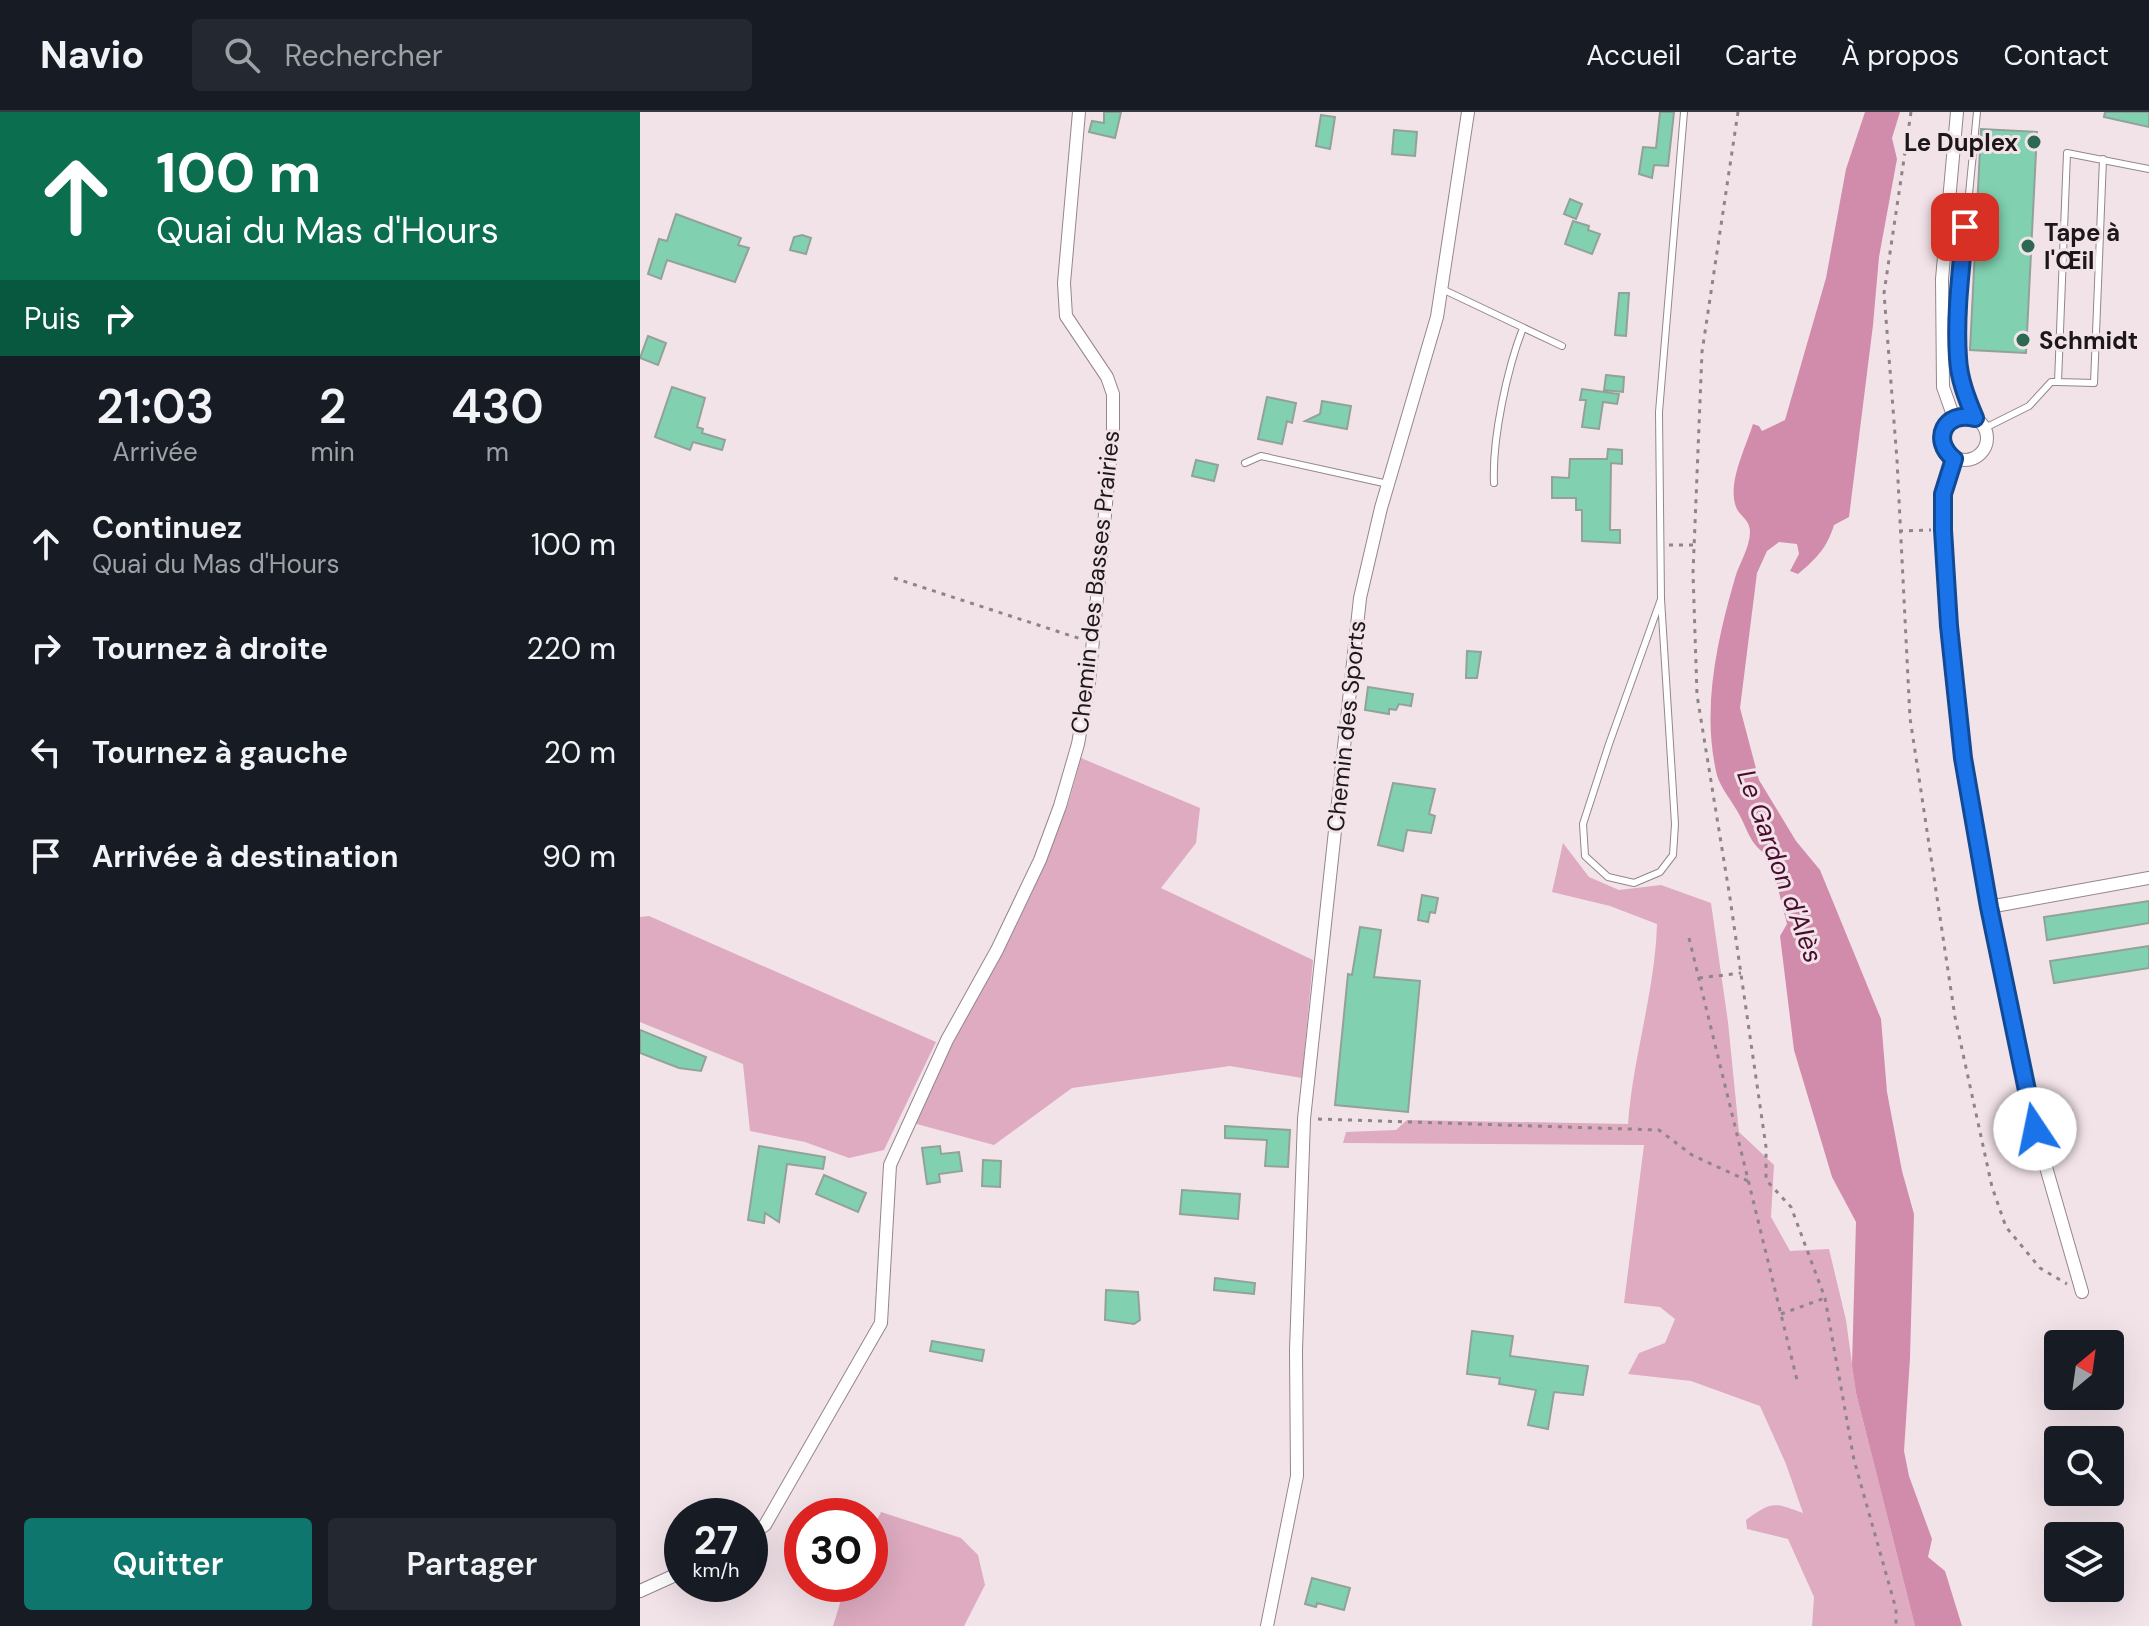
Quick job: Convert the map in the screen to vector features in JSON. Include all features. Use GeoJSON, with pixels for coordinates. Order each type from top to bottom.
{"type":"FeatureCollection","features":[{"type":"Feature","properties":{"kind":"street","name":"Chemin des Basses Prairies"},"geometry":{"type":"LineString","coordinates":[[768,1520],[881,1323],[890,1165],[947,1040],[997,950],[1040,860],[1078,744],[1092,642],[1113,430],[1113,394],[1107,377],[1066,316],[1064,283],[1079,112]]}},
{"type":"Feature","properties":{"kind":"street","name":"Chemin des Sports"},"geometry":{"type":"LineString","coordinates":[[1267,1626],[1297,1476],[1296,1350],[1304,1119],[1360,598],[1388,484],[1437,317],[1468,112]]}},
{"type":"Feature","properties":{"kind":"street"},"geometry":{"type":"LineString","coordinates":[[1954,418],[1943,387],[1942,279],[1957,112]]}},
{"type":"Feature","properties":{"kind":"street"},"geometry":{"type":"LineString","coordinates":[[1954,418],[1975,418],[1985,428],[1987,442],[1981,454],[1968,461],[1954,459],[1942,442],[1945,428],[1954,418]]}},
{"type":"Feature","properties":{"kind":"street"},"geometry":{"type":"LineString","coordinates":[[1954,459],[1943,494],[1943,530],[1949,626],[1963,758],[1989,907],[2035,1129],[2082,1292]]}},
{"type":"Feature","properties":{"kind":"street"},"geometry":{"type":"LineString","coordinates":[[1989,907],[2149,878]]}},
{"type":"Feature","properties":{"kind":"street"},"geometry":{"type":"LineString","coordinates":[[640,1591],[664,1580]]}},
{"type":"Feature","properties":{"kind":"lane"},"geometry":{"type":"LineString","coordinates":[[1661,599],[1583,824],[1585,856],[1608,877],[1634,883],[1660,872],[1673,855],[1675,824],[1661,599],[1659,412],[1684,112]]}},
{"type":"Feature","properties":{"kind":"lane"},"geometry":{"type":"LineString","coordinates":[[1975,418],[1964,392],[1958,360],[1960,286],[1977,112]]}},
{"type":"Feature","properties":{"kind":"lane"},"geometry":{"type":"LineString","coordinates":[[2058,382],[2067,153],[2149,169]]}},
{"type":"Feature","properties":{"kind":"lane"},"geometry":{"type":"LineString","coordinates":[[1985,428],[2029,406],[2051,382],[2094,383],[2103,159]]}},
{"type":"Feature","properties":{"kind":"lane"},"geometry":{"type":"LineString","coordinates":[[1442,289],[1562,346]]}},
{"type":"Feature","properties":{"kind":"lane"},"geometry":{"type":"LineString","coordinates":[[1494,483],[1493,456],[1516,347],[1523,328]]}},
{"type":"Feature","properties":{"kind":"lane"},"geometry":{"type":"LineString","coordinates":[[1245,463],[1261,456],[1388,484]]}},
{"type":"Feature","properties":{"kind":"path"},"geometry":{"type":"LineString","coordinates":[[1738,112],[1702,352],[1694,545],[1697,695],[1766,1147],[1766,1180],[1791,1207],[1825,1298],[1854,1460],[1896,1609],[1896,1626]]}},
{"type":"Feature","properties":{"kind":"path"},"geometry":{"type":"LineString","coordinates":[[1911,112],[1884,293],[1910,718],[1955,1017],[1992,1187],[2006,1227],[2040,1268],[2082,1292]]}},
{"type":"Feature","properties":{"kind":"path"},"geometry":{"type":"LineString","coordinates":[[1899,531],[1943,530]]}},
{"type":"Feature","properties":{"kind":"path"},"geometry":{"type":"LineString","coordinates":[[1661,545],[1694,545]]}},
{"type":"Feature","properties":{"kind":"path"},"geometry":{"type":"LineString","coordinates":[[894,578],[1092,642]]}},
{"type":"Feature","properties":{"kind":"path"},"geometry":{"type":"LineString","coordinates":[[1689,938],[1798,1384]]}},
{"type":"Feature","properties":{"kind":"path"},"geometry":{"type":"LineString","coordinates":[[1699,978],[1741,973]]}},
{"type":"Feature","properties":{"kind":"path"},"geometry":{"type":"LineString","coordinates":[[1304,1119],[1659,1130],[1692,1155],[1748,1181]]}},
{"type":"Feature","properties":{"kind":"path"},"geometry":{"type":"LineString","coordinates":[[1781,1314],[1825,1298]]}},
{"type":"Feature","properties":{"kind":"shaded area"},"geometry":{"type":"Polygon","coordinates":[[[1081,758],[1200,808],[1196,843],[1161,888],[1313,960],[1302,1078],[1230,1066],[1072,1088],[994,1145],[913,1123],[1045,861],[1067,807],[1081,758]]]}},
{"type":"Feature","properties":{"kind":"shaded area"},"geometry":{"type":"Polygon","coordinates":[[[1563,843],[1589,877],[1619,890],[1661,885],[1711,903],[1728,1022],[1739,1132],[1774,1165],[1771,1217],[1790,1251],[1829,1249],[1846,1320],[1856,1393],[1915,1626],[1812,1626],[1814,1597],[1788,1539],[1747,1529],[1746,1520],[1768,1506],[1803,1513],[1786,1464],[1760,1406],[1691,1381],[1628,1374],[1639,1353],[1665,1343],[1675,1319],[1660,1307],[1624,1303],[1644,1145],[1343,1143],[1346,1132],[1396,1130],[1407,1120],[1628,1124],[1657,924],[1610,906],[1552,892],[1563,843]]]}},
{"type":"Feature","properties":{"kind":"shaded area"},"geometry":{"type":"Polygon","coordinates":[[[649,916],[936,1042],[884,1150],[849,1158],[805,1142],[750,1131],[743,1064],[640,1022],[640,917],[649,916]]]}},
{"type":"Feature","properties":{"kind":"shaded area"},"geometry":{"type":"Polygon","coordinates":[[[888,1514],[961,1538],[978,1555],[985,1585],[964,1626],[833,1626],[840,1602],[888,1602],[888,1514]]]}},
{"type":"Feature","properties":{"kind":"water","name":"Le Gardon d'Alès"},"geometry":{"type":"Polygon","coordinates":[[[1865,112],[1900,112],[1892,138],[1897,159],[1879,257],[1849,517],[1834,525],[1820,552],[1798,574],[1790,571],[1799,554],[1797,544],[1779,542],[1767,551],[1757,573],[1740,708],[1759,780],[1796,841],[1820,870],[1881,1019],[1887,1092],[1902,1171],[1914,1214],[1904,1451],[1909,1476],[1932,1539],[1928,1557],[1945,1571],[1962,1626],[1915,1626],[1856,1393],[1852,1365],[1856,1222],[1832,1177],[1794,1050],[1780,936],[1787,924],[1770,857],[1753,842],[1721,786],[1712,747],[1711,699],[1717,650],[1735,578],[1750,538],[1748,524],[1736,507],[1736,476],[1753,424],[1762,431],[1785,420],[1826,278],[1846,169],[1865,112]]]}},
{"type":"Feature","properties":{"kind":"building"},"geometry":{"type":"Polygon","coordinates":[[[1104,112],[1121,112],[1115,138],[1089,132],[1092,121],[1104,123],[1104,112]]]}},
{"type":"Feature","properties":{"kind":"building"},"geometry":{"type":"Polygon","coordinates":[[[1660,112],[1674,112],[1668,166],[1654,165],[1652,178],[1639,174],[1643,147],[1656,148],[1660,112]]]}},
{"type":"Feature","properties":{"kind":"building"},"geometry":{"type":"Polygon","coordinates":[[[2105,112],[2149,112],[2149,127],[2104,117],[2105,112]]]}},
{"type":"Feature","properties":{"kind":"building"},"geometry":{"type":"Polygon","coordinates":[[[1321,115],[1335,117],[1330,149],[1316,146],[1321,115]]]}},
{"type":"Feature","properties":{"kind":"building"},"geometry":{"type":"Polygon","coordinates":[[[1981,129],[2037,132],[2026,353],[1970,350],[1981,129]]]}},
{"type":"Feature","properties":{"kind":"building"},"geometry":{"type":"Polygon","coordinates":[[[1394,130],[1417,132],[1415,156],[1392,154],[1394,130]]]}},
{"type":"Feature","properties":{"kind":"building"},"geometry":{"type":"Polygon","coordinates":[[[1570,199],[1582,204],[1576,219],[1564,214],[1570,199]]]}},
{"type":"Feature","properties":{"kind":"building"},"geometry":{"type":"Polygon","coordinates":[[[676,214],[741,238],[738,245],[749,248],[735,282],[667,260],[661,279],[648,274],[659,239],[667,241],[676,214]]]}},
{"type":"Feature","properties":{"kind":"building"},"geometry":{"type":"Polygon","coordinates":[[[1573,221],[1589,226],[1588,230],[1600,234],[1592,254],[1565,244],[1573,221]]]}},
{"type":"Feature","properties":{"kind":"building"},"geometry":{"type":"Polygon","coordinates":[[[802,235],[811,238],[806,254],[790,250],[794,237],[802,235]]]}},
{"type":"Feature","properties":{"kind":"building"},"geometry":{"type":"Polygon","coordinates":[[[1619,293],[1629,293],[1626,336],[1615,335],[1619,293]]]}},
{"type":"Feature","properties":{"kind":"building"},"geometry":{"type":"Polygon","coordinates":[[[648,336],[666,343],[658,365],[640,358],[648,336]]]}},
{"type":"Feature","properties":{"kind":"building"},"geometry":{"type":"Polygon","coordinates":[[[1606,375],[1624,377],[1623,392],[1604,390],[1606,375]]]}},
{"type":"Feature","properties":{"kind":"building"},"geometry":{"type":"Polygon","coordinates":[[[672,387],[705,398],[697,427],[703,429],[702,433],[725,440],[722,450],[693,442],[690,450],[655,437],[672,387]]]}},
{"type":"Feature","properties":{"kind":"building"},"geometry":{"type":"Polygon","coordinates":[[[1582,389],[1619,394],[1617,404],[1603,402],[1599,429],[1582,427],[1586,400],[1580,400],[1582,389]]]}},
{"type":"Feature","properties":{"kind":"building"},"geometry":{"type":"Polygon","coordinates":[[[1267,397],[1296,403],[1292,423],[1287,421],[1282,444],[1258,439],[1267,397]]]}},
{"type":"Feature","properties":{"kind":"building"},"geometry":{"type":"Polygon","coordinates":[[[1322,401],[1351,406],[1347,429],[1305,421],[1320,414],[1322,401]]]}},
{"type":"Feature","properties":{"kind":"building"},"geometry":{"type":"Polygon","coordinates":[[[1608,449],[1622,450],[1622,464],[1611,463],[1610,530],[1620,530],[1620,543],[1582,541],[1582,510],[1576,510],[1576,498],[1552,498],[1552,477],[1569,478],[1570,459],[1607,459],[1608,449]]]}},
{"type":"Feature","properties":{"kind":"building"},"geometry":{"type":"Polygon","coordinates":[[[1196,460],[1218,465],[1214,481],[1192,476],[1196,460]]]}},
{"type":"Feature","properties":{"kind":"building"},"geometry":{"type":"Polygon","coordinates":[[[1467,651],[1481,652],[1477,678],[1466,678],[1467,651]]]}},
{"type":"Feature","properties":{"kind":"building"},"geometry":{"type":"Polygon","coordinates":[[[1368,687],[1413,694],[1411,706],[1399,704],[1396,710],[1389,709],[1389,714],[1365,710],[1368,687]]]}},
{"type":"Feature","properties":{"kind":"building"},"geometry":{"type":"Polygon","coordinates":[[[1393,783],[1435,789],[1429,814],[1435,816],[1431,833],[1407,830],[1403,851],[1378,845],[1393,783]]]}},
{"type":"Feature","properties":{"kind":"building"},"geometry":{"type":"Polygon","coordinates":[[[1422,895],[1438,898],[1435,913],[1430,912],[1428,922],[1418,920],[1422,895]]]}},
{"type":"Feature","properties":{"kind":"building"},"geometry":{"type":"Polygon","coordinates":[[[2149,901],[2149,923],[2047,940],[2044,917],[2149,901]]]}},
{"type":"Feature","properties":{"kind":"building"},"geometry":{"type":"Polygon","coordinates":[[[1360,927],[1381,930],[1374,977],[1420,981],[1408,1112],[1335,1105],[1348,974],[1352,975],[1360,927]]]}},
{"type":"Feature","properties":{"kind":"building"},"geometry":{"type":"Polygon","coordinates":[[[2149,946],[2149,968],[2054,983],[2050,961],[2149,946]]]}},
{"type":"Feature","properties":{"kind":"building"},"geometry":{"type":"Polygon","coordinates":[[[640,1030],[706,1057],[701,1071],[679,1068],[640,1053],[640,1030]]]}},
{"type":"Feature","properties":{"kind":"building"},"geometry":{"type":"Polygon","coordinates":[[[1225,1126],[1290,1130],[1288,1167],[1265,1166],[1267,1140],[1225,1138],[1225,1126]]]}},
{"type":"Feature","properties":{"kind":"building"},"geometry":{"type":"Polygon","coordinates":[[[759,1146],[825,1157],[823,1169],[787,1164],[779,1222],[765,1213],[764,1223],[748,1220],[759,1146]]]}},
{"type":"Feature","properties":{"kind":"building"},"geometry":{"type":"Polygon","coordinates":[[[940,1146],[941,1154],[959,1152],[962,1171],[939,1174],[940,1182],[927,1184],[922,1148],[940,1146]]]}},
{"type":"Feature","properties":{"kind":"building"},"geometry":{"type":"Polygon","coordinates":[[[983,1160],[1001,1161],[1000,1187],[982,1186],[983,1160]]]}},
{"type":"Feature","properties":{"kind":"building"},"geometry":{"type":"Polygon","coordinates":[[[824,1175],[866,1193],[858,1212],[816,1194],[824,1175]]]}},
{"type":"Feature","properties":{"kind":"building"},"geometry":{"type":"Polygon","coordinates":[[[1182,1190],[1240,1194],[1238,1219],[1180,1214],[1182,1190]]]}},
{"type":"Feature","properties":{"kind":"building"},"geometry":{"type":"Polygon","coordinates":[[[1215,1278],[1255,1283],[1254,1294],[1214,1290],[1215,1278]]]}},
{"type":"Feature","properties":{"kind":"building"},"geometry":{"type":"Polygon","coordinates":[[[1106,1290],[1138,1292],[1140,1320],[1134,1324],[1105,1320],[1106,1290]]]}},
{"type":"Feature","properties":{"kind":"building"},"geometry":{"type":"Polygon","coordinates":[[[1472,1331],[1513,1336],[1510,1356],[1588,1366],[1583,1395],[1554,1392],[1548,1429],[1528,1425],[1536,1390],[1499,1384],[1500,1378],[1467,1374],[1472,1331]]]}},
{"type":"Feature","properties":{"kind":"building"},"geometry":{"type":"Polygon","coordinates":[[[932,1341],[984,1350],[982,1361],[930,1351],[932,1341]]]}},
{"type":"Feature","properties":{"kind":"building"},"geometry":{"type":"Polygon","coordinates":[[[1312,1578],[1350,1588],[1344,1610],[1317,1603],[1316,1607],[1305,1604],[1312,1578]]]}},
{"type":"Feature","properties":{"kind":"place","name":"Le Duplex"},"geometry":{"type":"Point","coordinates":[2034,142]}},
{"type":"Feature","properties":{"kind":"place","name":"Tape à l'Œil"},"geometry":{"type":"Point","coordinates":[2028,246]}},
{"type":"Feature","properties":{"kind":"place","name":"Schmidt"},"geometry":{"type":"Point","coordinates":[2023,340]}},
{"type":"Feature","properties":{"kind":"route"},"geometry":{"type":"LineString","coordinates":[[1965,227],[1958,360],[1964,392],[1975,418],[1954,418],[1942,435],[1945,449],[1954,459],[1943,494],[1949,626],[1963,758],[1975,833],[2035,1129]]}}]}
